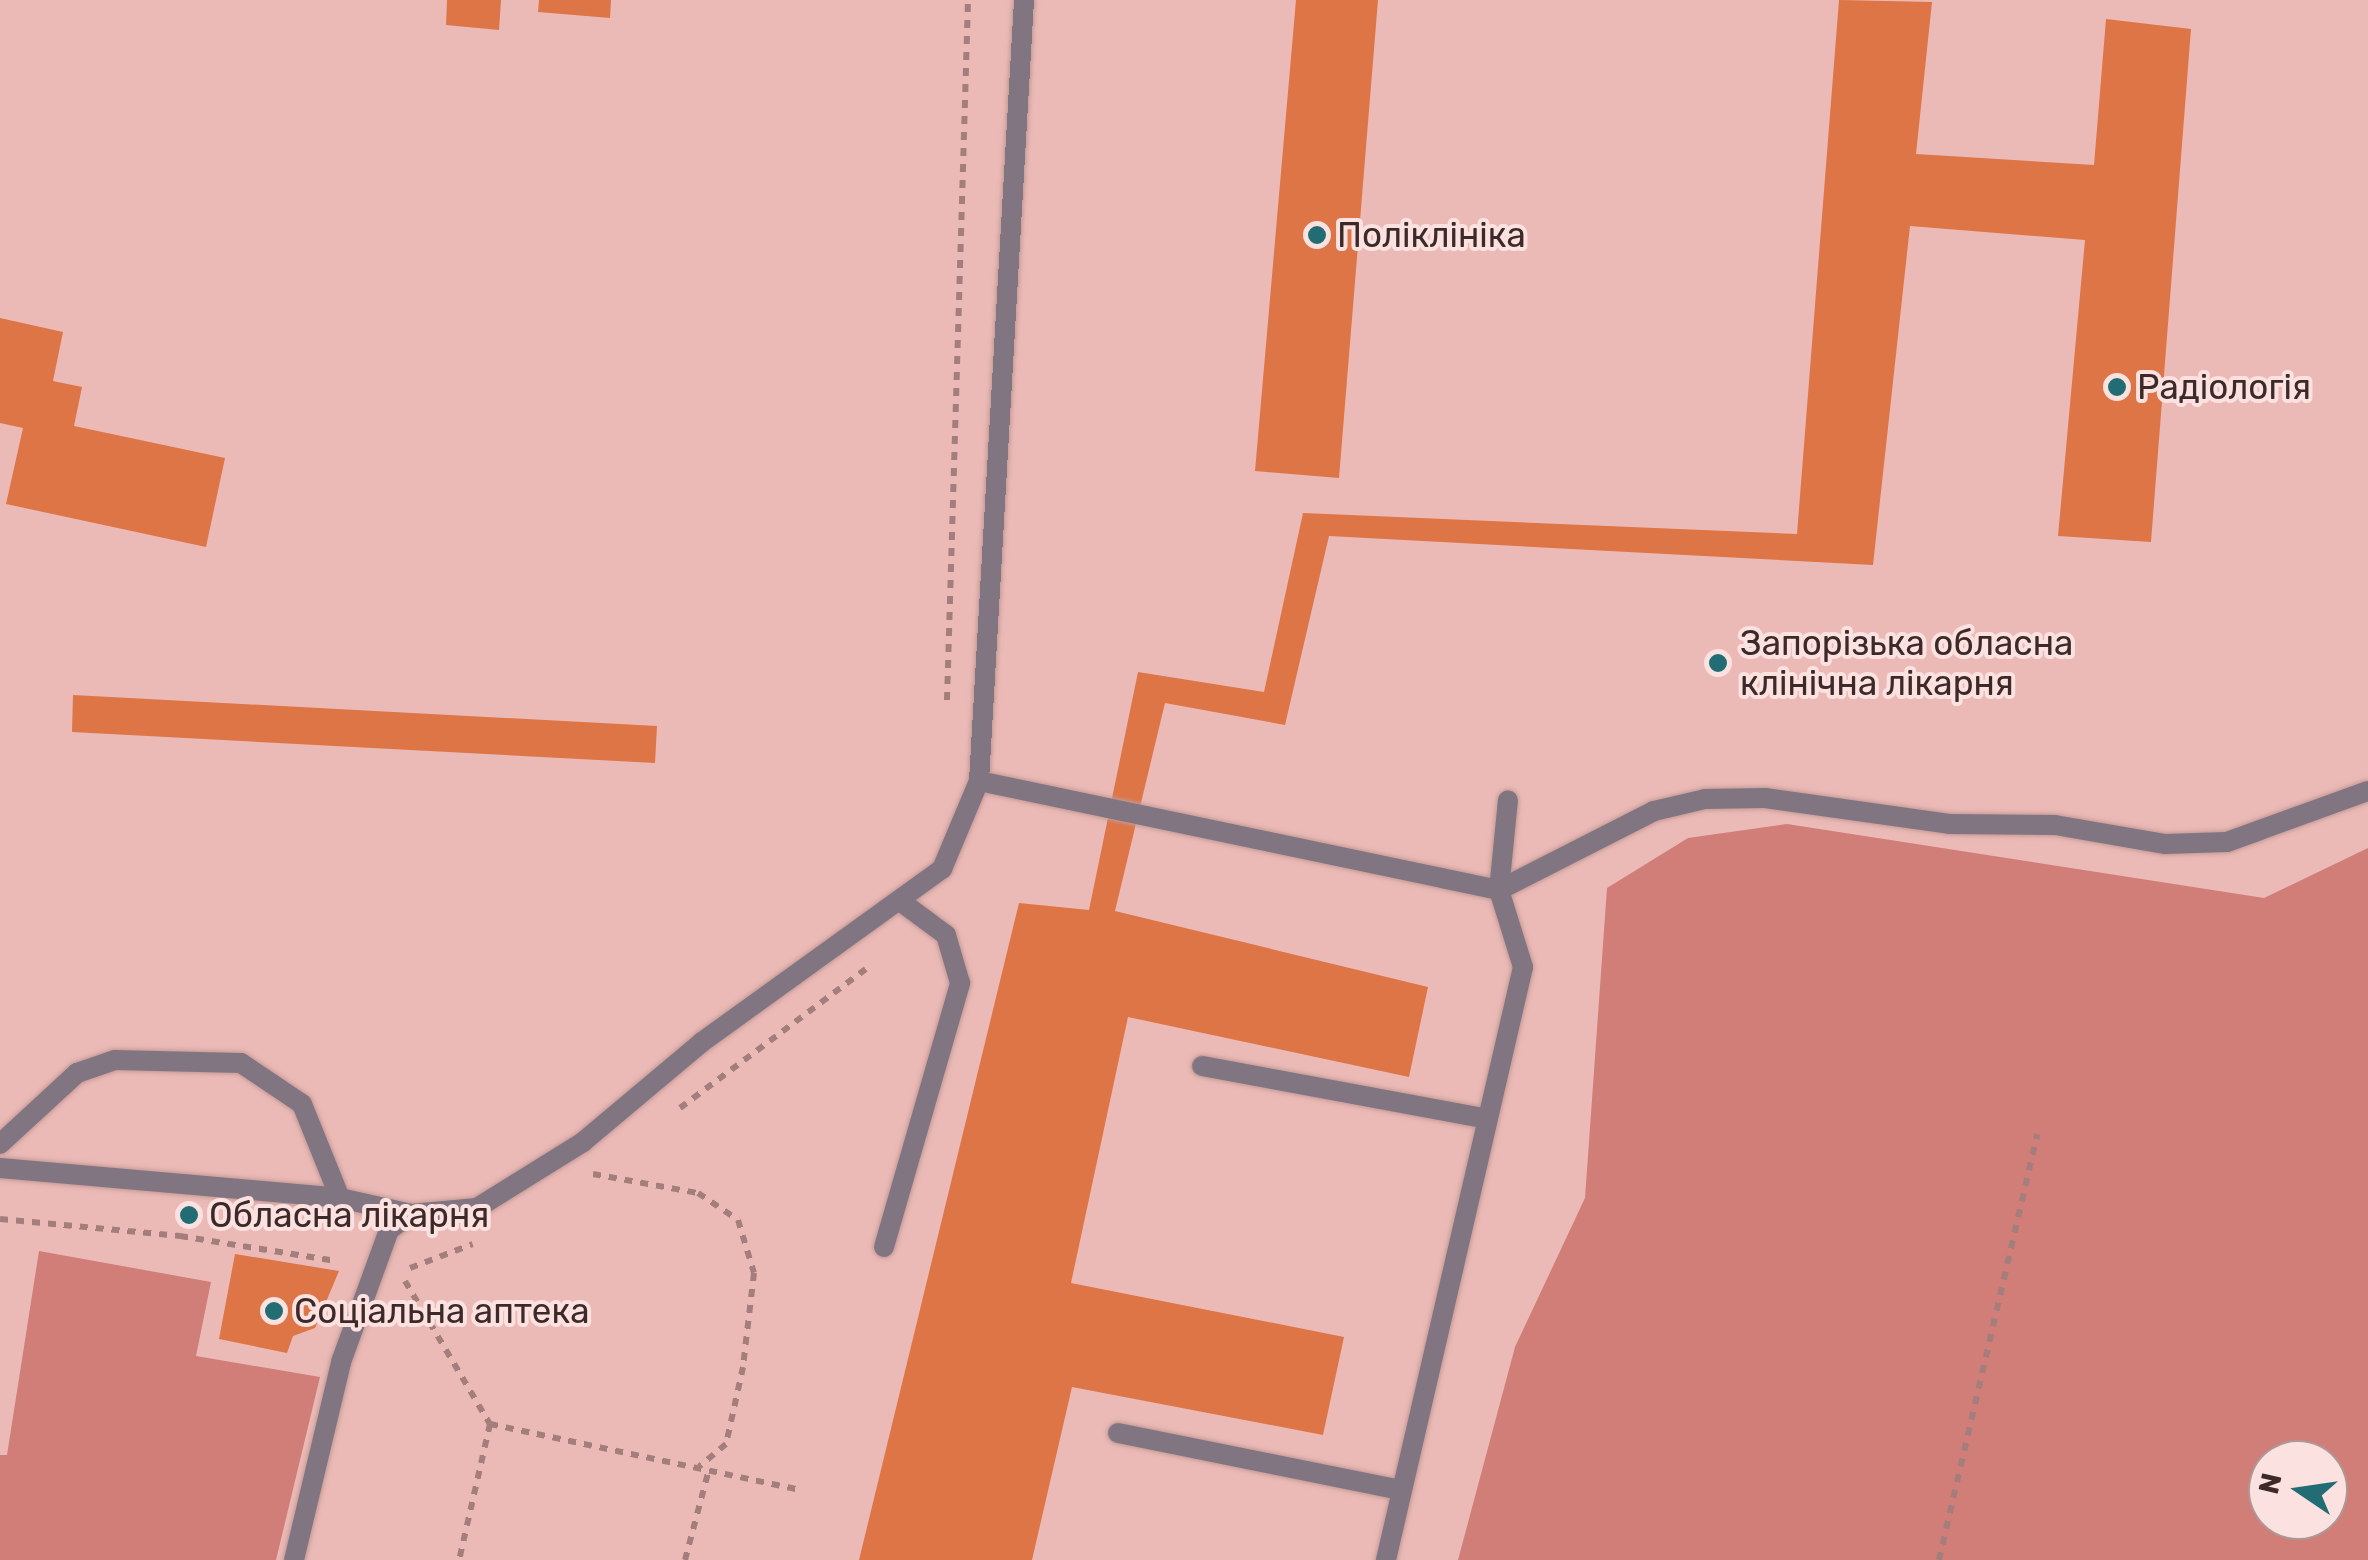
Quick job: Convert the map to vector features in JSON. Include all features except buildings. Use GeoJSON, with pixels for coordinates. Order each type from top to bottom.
{"type":"FeatureCollection","features":[{"type":"Feature","properties":{"kind":"lane"},"geometry":{"type":"LineString","coordinates":[[0,1168],[340,1198],[412,1214],[477,1208],[583,1142],[702,1042],[942,869],[979,781],[1024,0]]}},
{"type":"Feature","properties":{"kind":"lane"},"geometry":{"type":"LineString","coordinates":[[979,781],[1499,890],[1654,811],[1705,799],[1765,798],[1949,824],[2055,825],[2166,844],[2227,842],[2368,792]]}},
{"type":"Feature","properties":{"kind":"lane"},"geometry":{"type":"LineString","coordinates":[[1386,1560],[1523,968],[1499,890],[1508,800]]}},
{"type":"Feature","properties":{"kind":"lane"},"geometry":{"type":"LineString","coordinates":[[884,1247],[960,983],[946,936],[900,901]]}},
{"type":"Feature","properties":{"kind":"lane"},"geometry":{"type":"LineString","coordinates":[[0,1144],[76,1073],[114,1060],[241,1064],[302,1104],[340,1198]]}},
{"type":"Feature","properties":{"kind":"lane"},"geometry":{"type":"LineString","coordinates":[[1202,1066],[1487,1119]]}},
{"type":"Feature","properties":{"kind":"lane"},"geometry":{"type":"LineString","coordinates":[[294,1560],[341,1362],[389,1230],[412,1214]]}},
{"type":"Feature","properties":{"kind":"lane"},"geometry":{"type":"LineString","coordinates":[[1118,1433],[1401,1490]]}},
{"type":"Feature","properties":{"kind":"path"},"geometry":{"type":"LineString","coordinates":[[946,716],[968,0]]}},
{"type":"Feature","properties":{"kind":"path"},"geometry":{"type":"LineString","coordinates":[[1939,1560],[2037,1134]]}},
{"type":"Feature","properties":{"kind":"path"},"geometry":{"type":"LineString","coordinates":[[584,1174],[698,1193],[738,1220],[754,1273],[743,1366],[726,1444],[699,1467]]}},
{"type":"Feature","properties":{"kind":"path"},"geometry":{"type":"LineString","coordinates":[[0,1219],[163,1234],[336,1261]]}},
{"type":"Feature","properties":{"kind":"path"},"geometry":{"type":"LineString","coordinates":[[400,1272],[490,1424],[459,1560]]}},
{"type":"Feature","properties":{"kind":"path"},"geometry":{"type":"LineString","coordinates":[[490,1424],[797,1488]]}},
{"type":"Feature","properties":{"kind":"path"},"geometry":{"type":"LineString","coordinates":[[686,1560],[709,1469]]}},
{"type":"Feature","properties":{"kind":"shaded area"},"geometry":{"type":"Polygon","coordinates":[[[1787,824],[2264,898],[2368,848],[2368,1560],[1458,1560],[1515,1347],[1585,1198],[1607,888],[1688,838],[1787,824]]]}},
{"type":"Feature","properties":{"kind":"shaded area"},"geometry":{"type":"Polygon","coordinates":[[[39,1251],[211,1282],[196,1356],[320,1377],[276,1560],[0,1560],[0,1455],[7,1455],[39,1251]]]}},
{"type":"Feature","properties":{"kind":"place","name":"Поліклініка"},"geometry":{"type":"Point","coordinates":[1317,235]}},
{"type":"Feature","properties":{"kind":"place","name":"Радіологія"},"geometry":{"type":"Point","coordinates":[2117,387]}},
{"type":"Feature","properties":{"kind":"place","name":"Запорізька обласна клінічна лікарня"},"geometry":{"type":"Point","coordinates":[1718,663]}},
{"type":"Feature","properties":{"kind":"place","name":"Обласна лікарня"},"geometry":{"type":"Point","coordinates":[189,1215]}},
{"type":"Feature","properties":{"kind":"place","name":"Соціальна аптека"},"geometry":{"type":"Point","coordinates":[274,1311]}}]}
